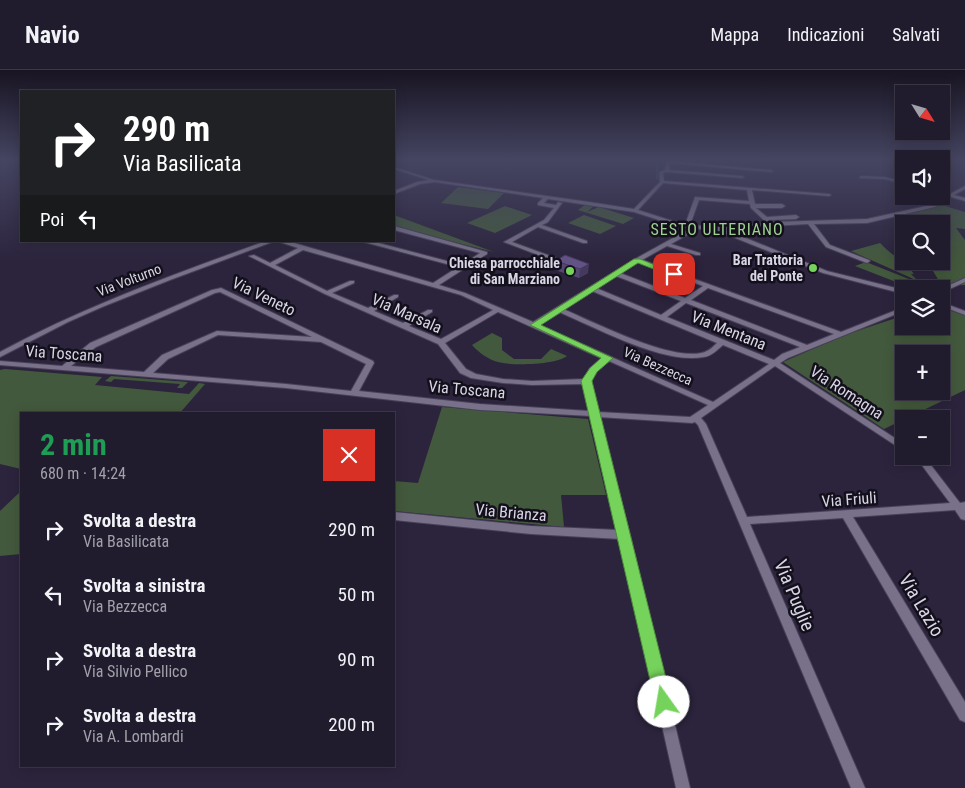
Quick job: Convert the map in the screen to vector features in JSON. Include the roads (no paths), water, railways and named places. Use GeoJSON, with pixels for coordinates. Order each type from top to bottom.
{"type":"FeatureCollection","features":[{"type":"Feature","properties":{"kind":"street"},"geometry":{"type":"LineString","coordinates":[[523,194],[635,211],[696,228],[719,229],[770,221],[822,217]]}},
{"type":"Feature","properties":{"kind":"street"},"geometry":{"type":"LineString","coordinates":[[635,211],[651,194]]}},
{"type":"Feature","properties":{"kind":"street"},"geometry":{"type":"LineString","coordinates":[[750,194],[752,204],[770,221],[803,223],[867,221],[935,205]]}},
{"type":"Feature","properties":{"kind":"street"},"geometry":{"type":"LineString","coordinates":[[801,194],[829,196]]}},
{"type":"Feature","properties":{"kind":"street"},"geometry":{"type":"LineString","coordinates":[[950,196],[954,194]]}},
{"type":"Feature","properties":{"kind":"street"},"geometry":{"type":"LineString","coordinates":[[950,196],[965,200]]}},
{"type":"Feature","properties":{"kind":"street"},"geometry":{"type":"LineString","coordinates":[[547,197],[540,204],[559,205],[540,226],[507,242],[554,260]]}},
{"type":"Feature","properties":{"kind":"street"},"geometry":{"type":"LineString","coordinates":[[687,227],[697,198],[782,206]]}},
{"type":"Feature","properties":{"kind":"street"},"geometry":{"type":"LineString","coordinates":[[796,218],[803,223]]}},
{"type":"Feature","properties":{"kind":"street"},"geometry":{"type":"LineString","coordinates":[[810,223],[825,244],[867,261]]}},
{"type":"Feature","properties":{"kind":"street"},"geometry":{"type":"LineString","coordinates":[[540,226],[585,242]]}},
{"type":"Feature","properties":{"kind":"street"},"geometry":{"type":"LineString","coordinates":[[395,228],[486,253],[435,285]]}},
{"type":"Feature","properties":{"kind":"street"},"geometry":{"type":"LineString","coordinates":[[534,325],[637,260],[696,228]]}},
{"type":"Feature","properties":{"kind":"street"},"geometry":{"type":"LineString","coordinates":[[719,229],[825,272],[895,290]]}},
{"type":"Feature","properties":{"kind":"street","name":"Via Volturno"},"geometry":{"type":"LineString","coordinates":[[0,355],[66,319],[113,299],[269,242]]}},
{"type":"Feature","properties":{"kind":"street","name":"Via Bezzecca"},"geometry":{"type":"LineString","coordinates":[[283,242],[463,294],[714,405]]}},
{"type":"Feature","properties":{"kind":"street"},"geometry":{"type":"LineString","coordinates":[[367,242],[464,267]]}},
{"type":"Feature","properties":{"kind":"street"},"geometry":{"type":"LineString","coordinates":[[667,244],[698,254]]}},
{"type":"Feature","properties":{"kind":"street"},"geometry":{"type":"LineString","coordinates":[[270,265],[302,248]]}},
{"type":"Feature","properties":{"kind":"street","name":"Via Marsala"},"geometry":{"type":"LineString","coordinates":[[252,256],[327,293],[441,342],[463,371],[474,376],[532,383],[587,381]]}},
{"type":"Feature","properties":{"kind":"street"},"geometry":{"type":"LineString","coordinates":[[637,260],[838,333]]}},
{"type":"Feature","properties":{"kind":"street"},"geometry":{"type":"LineString","coordinates":[[616,274],[806,347]]}},
{"type":"Feature","properties":{"kind":"street"},"geometry":{"type":"LineString","coordinates":[[950,288],[965,280]]}},
{"type":"Feature","properties":{"kind":"street"},"geometry":{"type":"LineString","coordinates":[[327,293],[352,282]]}},
{"type":"Feature","properties":{"kind":"street"},"geometry":{"type":"LineString","coordinates":[[662,317],[707,286]]}},
{"type":"Feature","properties":{"kind":"street","name":"Via Mentana"},"geometry":{"type":"LineString","coordinates":[[592,289],[773,362]]}},
{"type":"Feature","properties":{"kind":"street","name":"Via Veneto"},"geometry":{"type":"LineString","coordinates":[[64,368],[93,345],[218,290],[370,363],[354,393]]}},
{"type":"Feature","properties":{"kind":"street"},"geometry":{"type":"LineString","coordinates":[[368,311],[396,296]]}},
{"type":"Feature","properties":{"kind":"street"},"geometry":{"type":"LineString","coordinates":[[950,307],[965,313]]}},
{"type":"Feature","properties":{"kind":"street"},"geometry":{"type":"LineString","coordinates":[[441,342],[499,309]]}},
{"type":"Feature","properties":{"kind":"street"},"geometry":{"type":"LineString","coordinates":[[559,310],[666,353],[691,357],[705,355],[723,342]]}},
{"type":"Feature","properties":{"kind":"street"},"geometry":{"type":"LineString","coordinates":[[403,326],[430,311]]}},
{"type":"Feature","properties":{"kind":"street"},"geometry":{"type":"LineString","coordinates":[[697,418],[773,362],[838,333],[895,311]]}},
{"type":"Feature","properties":{"kind":"street"},"geometry":{"type":"LineString","coordinates":[[146,375],[165,357],[217,333],[324,341]]}},
{"type":"Feature","properties":{"kind":"street"},"geometry":{"type":"LineString","coordinates":[[608,358],[593,370],[587,381],[625,535],[683,788]]}},
{"type":"Feature","properties":{"kind":"street","name":"Via Romagna"},"geometry":{"type":"LineString","coordinates":[[773,362],[895,442]]}},
{"type":"Feature","properties":{"kind":"street","name":"Via Toscana"},"geometry":{"type":"LineString","coordinates":[[0,363],[354,393],[480,407],[692,420],[697,418]]}},
{"type":"Feature","properties":{"kind":"street","name":"Via Puglie"},"geometry":{"type":"LineString","coordinates":[[697,418],[702,424],[858,788]]}},
{"type":"Feature","properties":{"kind":"street"},"geometry":{"type":"LineString","coordinates":[[927,465],[961,506],[965,516]]}},
{"type":"Feature","properties":{"kind":"street","name":"Via Friuli"},"geometry":{"type":"LineString","coordinates":[[743,521],[961,506]]}},
{"type":"Feature","properties":{"kind":"street","name":"Via Lazio"},"geometry":{"type":"LineString","coordinates":[[846,514],[965,715]]}},
{"type":"Feature","properties":{"kind":"street","name":"Via Brianza"},"geometry":{"type":"LineString","coordinates":[[395,516],[531,530],[625,535]]}},
{"type":"Feature","properties":{"kind":"place","name":"Bar Trattoria del Ponte"},"geometry":{"type":"Point","coordinates":[813,268]}},
{"type":"Feature","properties":{"kind":"place","name":"Chiesa parrocchiale di San Marziano"},"geometry":{"type":"Point","coordinates":[570,271]}},
{"type":"Feature","properties":{"kind":"district","name":"SESTO ULTERIANO"},"geometry":{"type":"Point","coordinates":[717,229]}}]}
